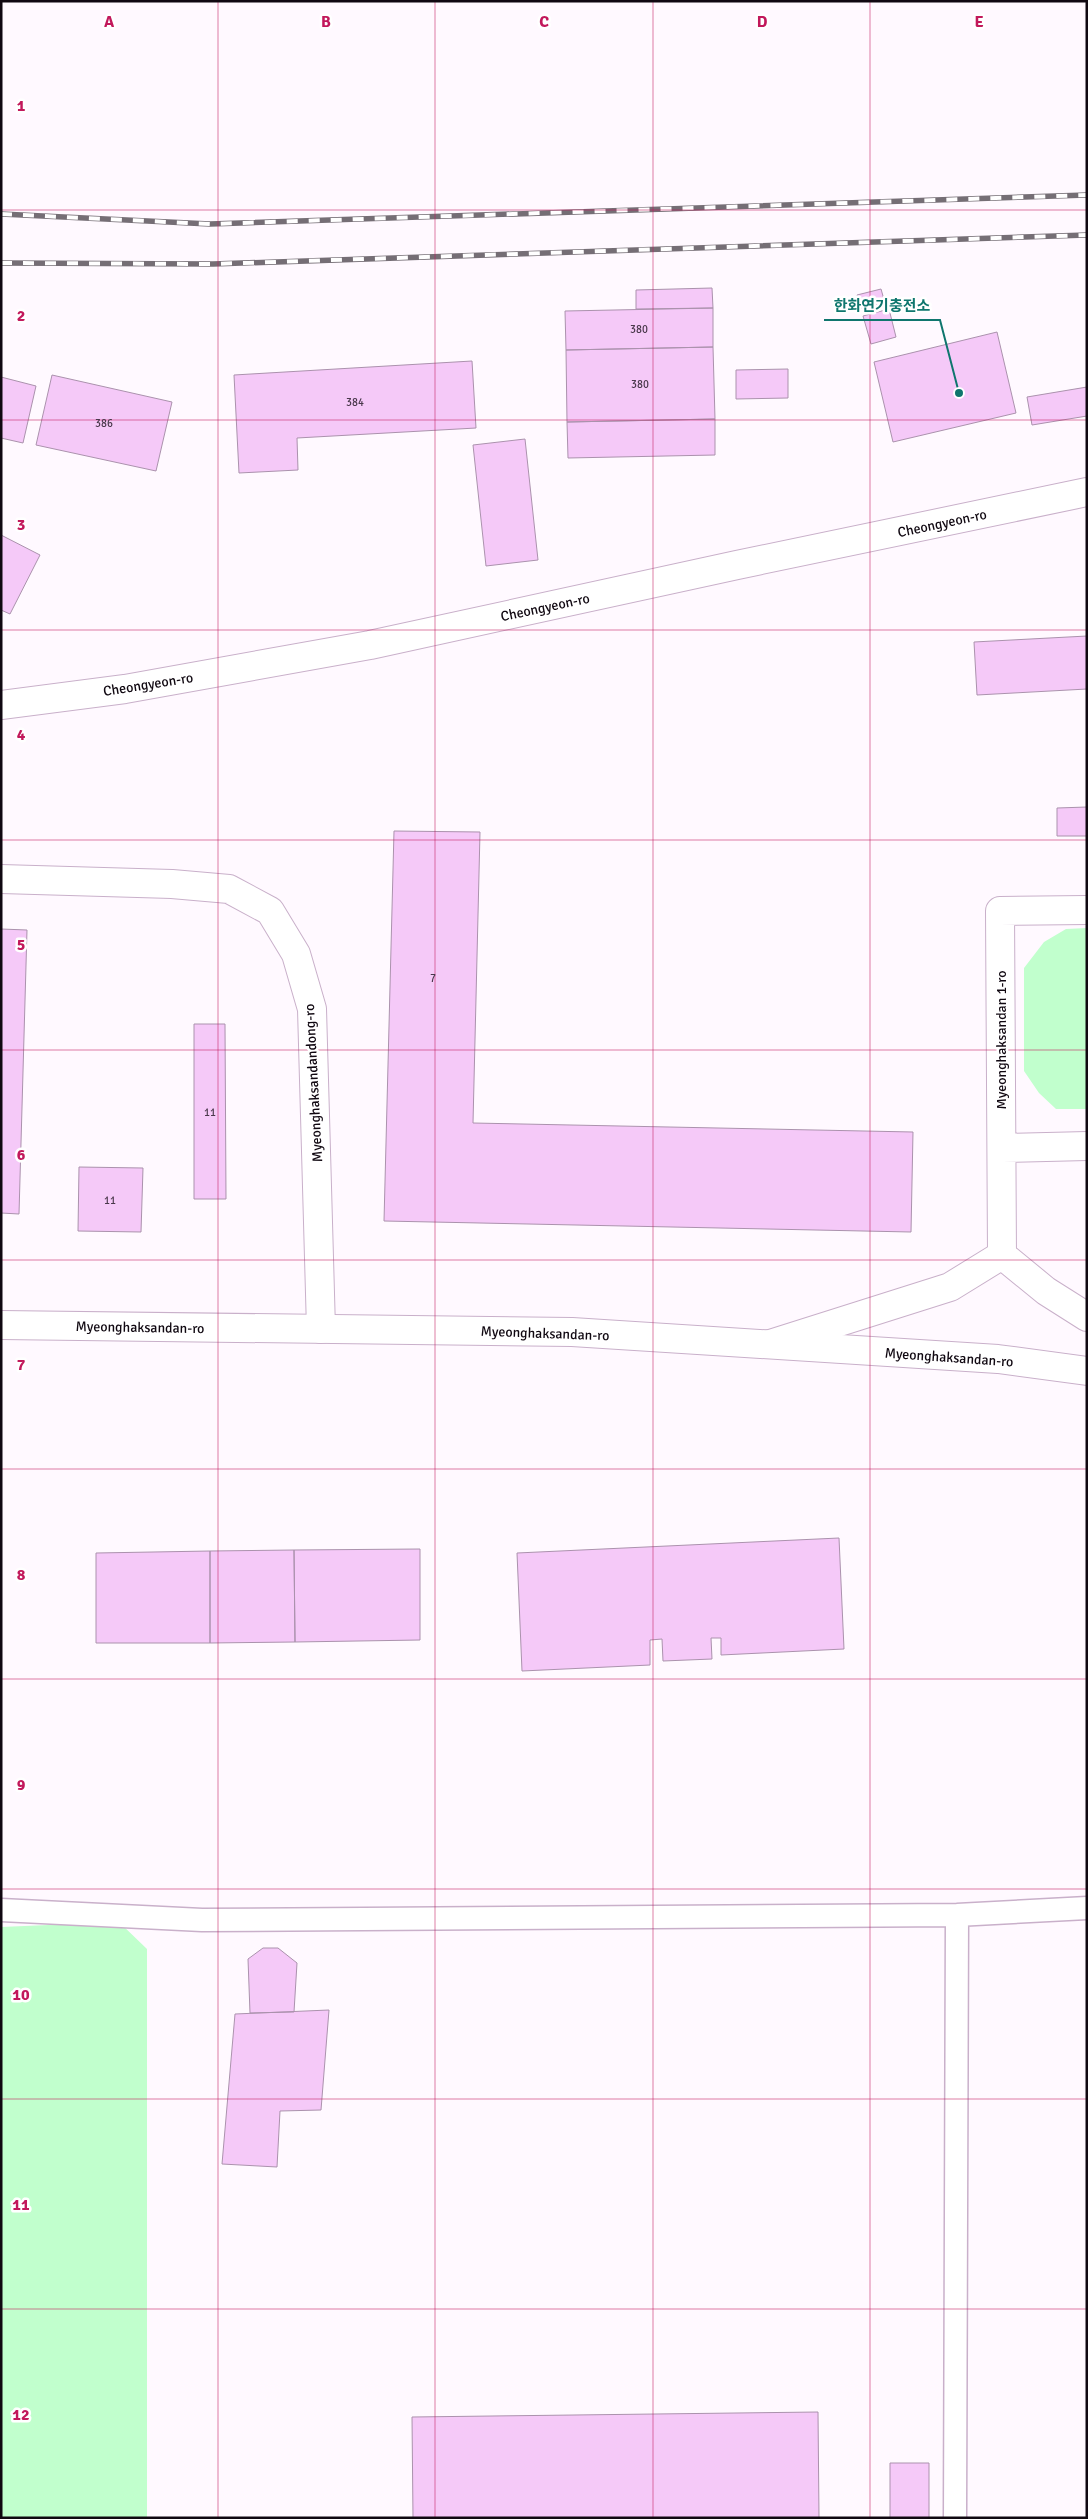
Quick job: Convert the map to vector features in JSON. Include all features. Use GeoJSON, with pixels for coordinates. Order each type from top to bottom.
{"type":"FeatureCollection","features":[{"type":"Feature","properties":{"kind":"street","name":"Cheongyeon-ro"},"geometry":{"type":"LineString","coordinates":[[1,706],[125,689],[370,645],[737,565],[1087,492]]}},
{"type":"Feature","properties":{"kind":"street","name":"Myeonghaksandandong-ro"},"geometry":{"type":"LineString","coordinates":[[1,879],[172,884],[229,889],[270,911],[296,954],[312,1009],[321,1329]]}},
{"type":"Feature","properties":{"kind":"street","name":"Myeonghaksandan 1-ro"},"geometry":{"type":"LineString","coordinates":[[1002,1255],[1000,911],[1087,910]]}},
{"type":"Feature","properties":{"kind":"street"},"geometry":{"type":"LineString","coordinates":[[1002,1148],[1087,1146]]}},
{"type":"Feature","properties":{"kind":"street"},"geometry":{"type":"LineString","coordinates":[[770,1344],[950,1287],[1002,1255],[1046,1291],[1087,1317]]}},
{"type":"Feature","properties":{"kind":"street","name":"Myeonghaksandan-ro"},"geometry":{"type":"LineString","coordinates":[[1,1325],[572,1332],[998,1359],[1087,1371]]}},
{"type":"Feature","properties":{"kind":"lane"},"geometry":{"type":"LineString","coordinates":[[1,1910],[202,1920],[957,1915],[1087,1908]]}},
{"type":"Feature","properties":{"kind":"lane"},"geometry":{"type":"LineString","coordinates":[[956,2518],[957,1915]]}},
{"type":"Feature","properties":{"kind":"green space"},"geometry":{"type":"Polygon","coordinates":[[[1087,928],[1087,1109],[1056,1109],[1039,1093],[1024,1071],[1024,968],[1044,942],[1066,929],[1087,928]]]}},
{"type":"Feature","properties":{"kind":"green space"},"geometry":{"type":"Polygon","coordinates":[[[119,1922],[147,1949],[147,2518],[1,2518],[1,1927],[119,1922]]]}},
{"type":"Feature","properties":{"kind":"building"},"geometry":{"type":"Polygon","coordinates":[[[712,288],[713,308],[636,309],[636,290],[712,288]]]}},
{"type":"Feature","properties":{"kind":"building"},"geometry":{"type":"Polygon","coordinates":[[[881,289],[885,303],[862,309],[857,295],[881,289]]]}},
{"type":"Feature","properties":{"kind":"building"},"geometry":{"type":"Polygon","coordinates":[[[713,308],[713,347],[566,350],[565,311],[713,308]]]}},
{"type":"Feature","properties":{"kind":"building"},"geometry":{"type":"Polygon","coordinates":[[[889,309],[896,337],[871,344],[863,316],[889,309]]]}},
{"type":"Feature","properties":{"kind":"building"},"geometry":{"type":"Polygon","coordinates":[[[997,332],[1016,413],[893,442],[874,362],[997,332]]]}},
{"type":"Feature","properties":{"kind":"building"},"geometry":{"type":"Polygon","coordinates":[[[713,347],[715,419],[567,422],[566,350],[713,347]]]}},
{"type":"Feature","properties":{"kind":"building"},"geometry":{"type":"Polygon","coordinates":[[[472,361],[476,428],[297,438],[298,470],[239,473],[234,375],[472,361]]]}},
{"type":"Feature","properties":{"kind":"building"},"geometry":{"type":"Polygon","coordinates":[[[788,369],[788,398],[736,399],[736,370],[788,369]]]}},
{"type":"Feature","properties":{"kind":"building"},"geometry":{"type":"Polygon","coordinates":[[[52,375],[172,402],[156,471],[36,445],[52,375]]]}},
{"type":"Feature","properties":{"kind":"building"},"geometry":{"type":"Polygon","coordinates":[[[1,377],[36,386],[23,443],[1,438],[1,377]]]}},
{"type":"Feature","properties":{"kind":"building"},"geometry":{"type":"Polygon","coordinates":[[[1087,387],[1087,416],[1032,425],[1027,397],[1087,387]]]}},
{"type":"Feature","properties":{"kind":"building"},"geometry":{"type":"Polygon","coordinates":[[[715,419],[715,455],[568,458],[567,422],[715,419]]]}},
{"type":"Feature","properties":{"kind":"building"},"geometry":{"type":"Polygon","coordinates":[[[525,439],[538,560],[486,566],[473,445],[525,439]]]}},
{"type":"Feature","properties":{"kind":"building"},"geometry":{"type":"Polygon","coordinates":[[[1,535],[40,555],[10,614],[1,610],[1,535]]]}},
{"type":"Feature","properties":{"kind":"building"},"geometry":{"type":"Polygon","coordinates":[[[1087,636],[1087,689],[977,695],[974,642],[1087,636]]]}},
{"type":"Feature","properties":{"kind":"building"},"geometry":{"type":"Polygon","coordinates":[[[1087,807],[1087,836],[1057,836],[1057,808],[1087,807]]]}},
{"type":"Feature","properties":{"kind":"building"},"geometry":{"type":"Polygon","coordinates":[[[394,831],[480,832],[473,1123],[913,1132],[911,1232],[384,1221],[394,831]]]}},
{"type":"Feature","properties":{"kind":"building"},"geometry":{"type":"Polygon","coordinates":[[[1,929],[27,930],[19,1214],[1,1213],[1,929]]]}},
{"type":"Feature","properties":{"kind":"building"},"geometry":{"type":"Polygon","coordinates":[[[194,1024],[225,1024],[226,1199],[194,1199],[194,1024]]]}},
{"type":"Feature","properties":{"kind":"building"},"geometry":{"type":"Polygon","coordinates":[[[79,1167],[143,1168],[141,1232],[78,1231],[79,1167]]]}},
{"type":"Feature","properties":{"kind":"building"},"geometry":{"type":"Polygon","coordinates":[[[839,1538],[844,1649],[721,1655],[721,1638],[711,1638],[712,1659],[663,1661],[662,1639],[650,1640],[650,1665],[522,1671],[517,1553],[839,1538]]]}},
{"type":"Feature","properties":{"kind":"building"},"geometry":{"type":"Polygon","coordinates":[[[420,1549],[420,1640],[295,1642],[294,1550],[420,1549]]]}},
{"type":"Feature","properties":{"kind":"building"},"geometry":{"type":"Polygon","coordinates":[[[294,1550],[295,1642],[210,1643],[210,1551],[294,1550]]]}},
{"type":"Feature","properties":{"kind":"building"},"geometry":{"type":"Polygon","coordinates":[[[210,1551],[210,1643],[96,1643],[96,1553],[210,1551]]]}},
{"type":"Feature","properties":{"kind":"building"},"geometry":{"type":"Polygon","coordinates":[[[263,1948],[278,1948],[297,1963],[294,2012],[250,2013],[248,1959],[263,1948]]]}},
{"type":"Feature","properties":{"kind":"building"},"geometry":{"type":"Polygon","coordinates":[[[329,2010],[321,2110],[280,2111],[277,2167],[222,2164],[235,2014],[329,2010]]]}},
{"type":"Feature","properties":{"kind":"building"},"geometry":{"type":"Polygon","coordinates":[[[818,2412],[819,2518],[413,2518],[412,2417],[818,2412]]]}},
{"type":"Feature","properties":{"kind":"building"},"geometry":{"type":"Polygon","coordinates":[[[890,2463],[929,2463],[929,2518],[890,2518],[890,2463]]]}},
{"type":"Feature","properties":{"kind":"railway"},"geometry":{"type":"LineString","coordinates":[[1,214],[210,224],[1087,195]]}},
{"type":"Feature","properties":{"kind":"railway"},"geometry":{"type":"LineString","coordinates":[[1,263],[213,264],[1087,235]]}},
{"type":"Feature","properties":{"kind":"place","name":"한화연기충전소"},"geometry":{"type":"Point","coordinates":[959,393]}}]}
